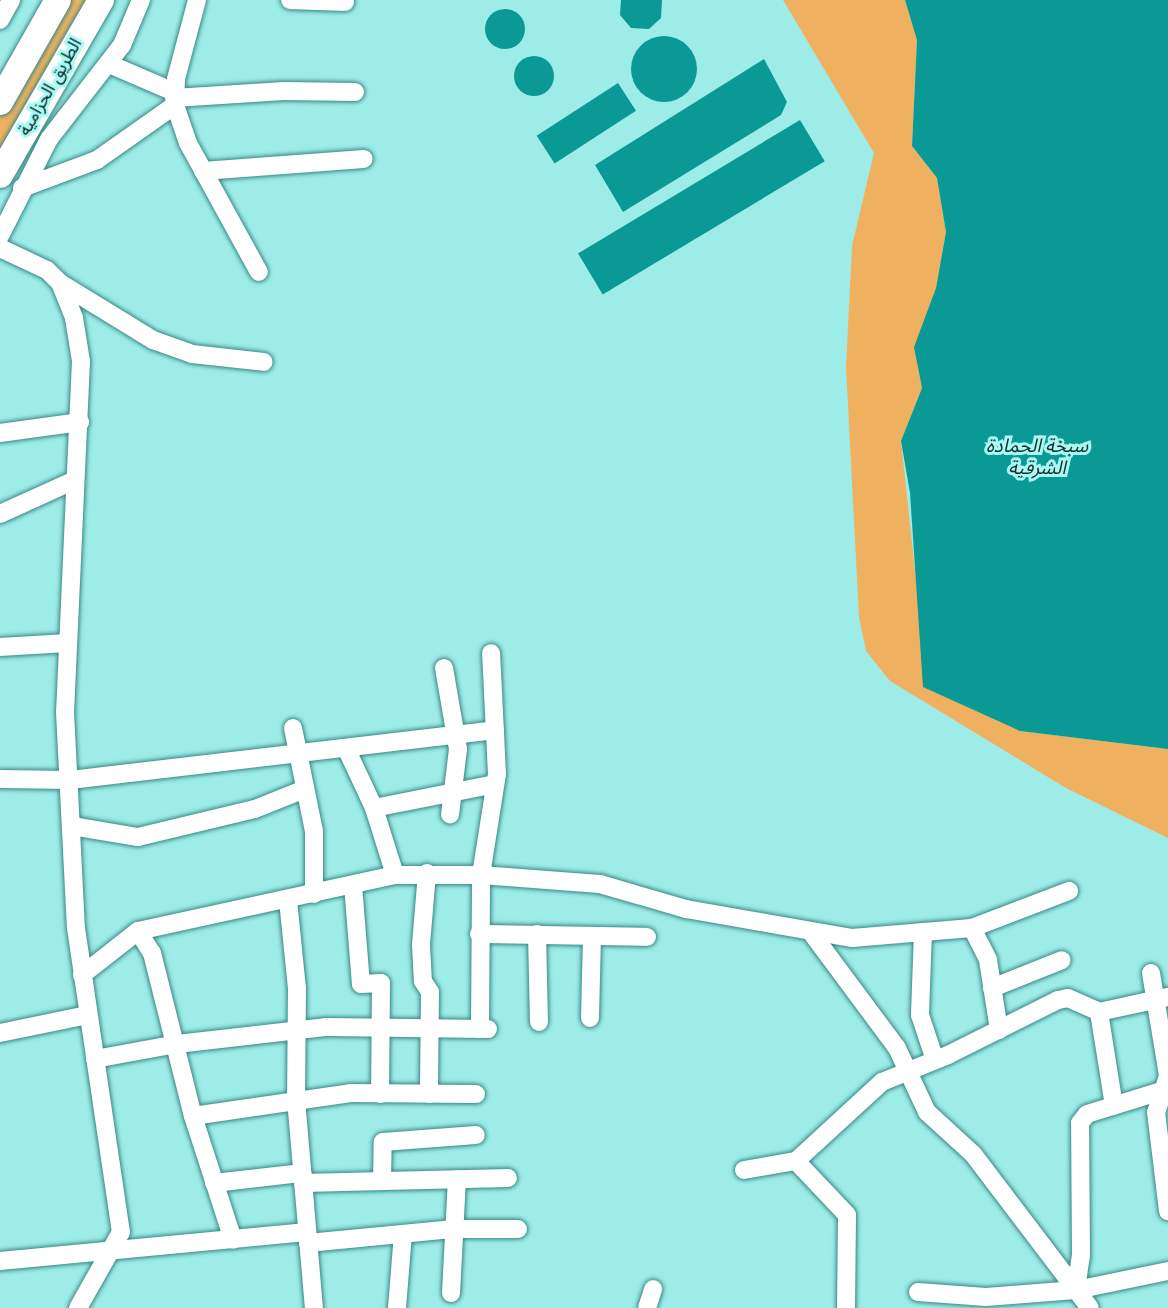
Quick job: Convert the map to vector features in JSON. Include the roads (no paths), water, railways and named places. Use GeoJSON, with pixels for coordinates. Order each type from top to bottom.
{"type":"FeatureCollection","features":[{"type":"Feature","properties":{"kind":"highway","name":"الطريق الحزامية"},"geometry":{"type":"LineString","coordinates":[[0,102],[58,0]]}},
{"type":"Feature","properties":{"kind":"highway","name":"الطريق الحزامية"},"geometry":{"type":"LineString","coordinates":[[11,181],[101,0]]}},
{"type":"Feature","properties":{"kind":"street"},"geometry":{"type":"LineString","coordinates":[[0,20],[10,0]]}},
{"type":"Feature","properties":{"kind":"street"},"geometry":{"type":"LineString","coordinates":[[0,236],[11,181],[109,64],[141,0]]}},
{"type":"Feature","properties":{"kind":"street"},"geometry":{"type":"LineString","coordinates":[[197,0],[174,98],[202,171],[259,272]]}},
{"type":"Feature","properties":{"kind":"street"},"geometry":{"type":"LineString","coordinates":[[290,0],[345,2]]}},
{"type":"Feature","properties":{"kind":"street"},"geometry":{"type":"LineString","coordinates":[[109,64],[174,98],[284,91],[355,92]]}},
{"type":"Feature","properties":{"kind":"street"},"geometry":{"type":"LineString","coordinates":[[11,181],[97,160],[174,98]]}},
{"type":"Feature","properties":{"kind":"street"},"geometry":{"type":"LineString","coordinates":[[202,171],[364,159]]}},
{"type":"Feature","properties":{"kind":"street"},"geometry":{"type":"LineString","coordinates":[[0,248],[47,270],[60,283],[153,340],[192,354],[264,362]]}},
{"type":"Feature","properties":{"kind":"street"},"geometry":{"type":"LineString","coordinates":[[60,283],[77,331],[80,422],[66,643],[72,826],[82,975],[121,1232],[113,1253],[78,1308]]}},
{"type":"Feature","properties":{"kind":"street"},"geometry":{"type":"LineString","coordinates":[[0,433],[80,422]]}},
{"type":"Feature","properties":{"kind":"street"},"geometry":{"type":"LineString","coordinates":[[0,514],[75,480]]}},
{"type":"Feature","properties":{"kind":"street"},"geometry":{"type":"LineString","coordinates":[[0,647],[66,643]]}},
{"type":"Feature","properties":{"kind":"street"},"geometry":{"type":"LineString","coordinates":[[94,1059],[177,1044],[298,1030],[484,1029],[479,934],[481,875],[495,784],[491,653]]}},
{"type":"Feature","properties":{"kind":"street"},"geometry":{"type":"LineString","coordinates":[[444,668],[457,735],[450,815]]}},
{"type":"Feature","properties":{"kind":"street"},"geometry":{"type":"LineString","coordinates":[[293,728],[296,754],[314,831],[314,894]]}},
{"type":"Feature","properties":{"kind":"street"},"geometry":{"type":"LineString","coordinates":[[0,779],[70,780],[495,730]]}},
{"type":"Feature","properties":{"kind":"street"},"geometry":{"type":"LineString","coordinates":[[346,748],[374,808],[396,876]]}},
{"type":"Feature","properties":{"kind":"street"},"geometry":{"type":"LineString","coordinates":[[374,808],[495,784]]}},
{"type":"Feature","properties":{"kind":"street"},"geometry":{"type":"LineString","coordinates":[[72,826],[138,836],[255,809],[305,789]]}},
{"type":"Feature","properties":{"kind":"street"},"geometry":{"type":"LineString","coordinates":[[82,975],[138,931],[396,876],[427,873],[600,884],[686,909],[813,935],[852,938],[972,928],[1069,891]]}},
{"type":"Feature","properties":{"kind":"street"},"geometry":{"type":"LineString","coordinates":[[427,873],[421,945],[423,981],[430,992],[429,1094]]}},
{"type":"Feature","properties":{"kind":"street"},"geometry":{"type":"LineString","coordinates":[[353,885],[360,984],[381,983],[380,1094]]}},
{"type":"Feature","properties":{"kind":"street"},"geometry":{"type":"LineString","coordinates":[[288,900],[298,1030],[296,1099],[314,1308]]}},
{"type":"Feature","properties":{"kind":"street"},"geometry":{"type":"LineString","coordinates":[[972,928],[988,960],[999,1030]]}},
{"type":"Feature","properties":{"kind":"street"},"geometry":{"type":"LineString","coordinates":[[138,931],[152,953],[193,1116],[233,1240]]}},
{"type":"Feature","properties":{"kind":"street"},"geometry":{"type":"LineString","coordinates":[[923,932],[920,1015],[935,1060]]}},
{"type":"Feature","properties":{"kind":"street"},"geometry":{"type":"LineString","coordinates":[[479,934],[647,937]]}},
{"type":"Feature","properties":{"kind":"street"},"geometry":{"type":"LineString","coordinates":[[537,934],[539,1022]]}},
{"type":"Feature","properties":{"kind":"street"},"geometry":{"type":"LineString","coordinates":[[813,935],[897,1048],[928,1112],[973,1154],[1090,1308]]}},
{"type":"Feature","properties":{"kind":"street"},"geometry":{"type":"LineString","coordinates":[[590,1018],[592,936]]}},
{"type":"Feature","properties":{"kind":"street"},"geometry":{"type":"LineString","coordinates":[[992,988],[1062,960]]}},
{"type":"Feature","properties":{"kind":"street"},"geometry":{"type":"LineString","coordinates":[[1152,973],[1162,999],[1168,1076],[1156,1120],[1168,1211]]}},
{"type":"Feature","properties":{"kind":"street"},"geometry":{"type":"LineString","coordinates":[[744,1170],[796,1161],[862,1098],[906,1069],[935,1060],[1068,998],[1099,1012],[1162,999]]}},
{"type":"Feature","properties":{"kind":"street"},"geometry":{"type":"LineString","coordinates":[[1099,1012],[1114,1106]]}},
{"type":"Feature","properties":{"kind":"street"},"geometry":{"type":"LineString","coordinates":[[0,1033],[88,1015]]}},
{"type":"Feature","properties":{"kind":"street"},"geometry":{"type":"LineString","coordinates":[[1076,1290],[1081,1256],[1080,1122],[1087,1114],[1165,1090]]}},
{"type":"Feature","properties":{"kind":"street"},"geometry":{"type":"LineString","coordinates":[[193,1116],[296,1099],[380,1094],[476,1094]]}},
{"type":"Feature","properties":{"kind":"street"},"geometry":{"type":"LineString","coordinates":[[382,1181],[383,1142],[476,1135]]}},
{"type":"Feature","properties":{"kind":"street"},"geometry":{"type":"LineString","coordinates":[[796,1161],[847,1215],[846,1308]]}},
{"type":"Feature","properties":{"kind":"street"},"geometry":{"type":"LineString","coordinates":[[214,1182],[302,1178],[382,1181],[508,1178]]}},
{"type":"Feature","properties":{"kind":"street"},"geometry":{"type":"LineString","coordinates":[[451,1293],[457,1179]]}},
{"type":"Feature","properties":{"kind":"street"},"geometry":{"type":"LineString","coordinates":[[0,1261],[113,1253],[233,1240],[403,1234],[454,1229],[518,1229]]}},
{"type":"Feature","properties":{"kind":"street"},"geometry":{"type":"LineString","coordinates":[[397,1308],[403,1234]]}},
{"type":"Feature","properties":{"kind":"street"},"geometry":{"type":"LineString","coordinates":[[918,1292],[958,1301],[1076,1290],[1168,1271]]}},
{"type":"Feature","properties":{"kind":"street"},"geometry":{"type":"LineString","coordinates":[[647,1308],[653,1289]]}},
{"type":"Feature","properties":{"kind":"water"},"geometry":{"type":"Polygon","coordinates":[[[621,0],[662,0],[661,18],[649,29],[631,28],[620,15],[621,0]]]}},
{"type":"Feature","properties":{"kind":"water","name":"سبخة الحمادة الشرقية"},"geometry":{"type":"Polygon","coordinates":[[[905,0],[1168,0],[1168,749],[1020,731],[923,687],[910,493],[901,441],[922,388],[914,347],[936,288],[946,232],[937,178],[912,146],[917,40],[905,0]]]}},
{"type":"Feature","properties":{"kind":"water"},"geometry":{"type":"Polygon","coordinates":[[[505,9],[519,15],[525,29],[519,43],[505,49],[491,43],[485,29],[491,15],[505,9]]]}},
{"type":"Feature","properties":{"kind":"water"},"geometry":{"type":"Polygon","coordinates":[[[670,36],[688,45],[695,56],[695,82],[688,93],[677,100],[658,102],[640,93],[633,82],[631,63],[640,45],[651,38],[670,36]]]}},
{"type":"Feature","properties":{"kind":"water"},"geometry":{"type":"Polygon","coordinates":[[[534,56],[548,62],[554,76],[548,90],[534,96],[520,90],[514,76],[520,62],[534,56]]]}},
{"type":"Feature","properties":{"kind":"water"},"geometry":{"type":"Polygon","coordinates":[[[764,59],[787,102],[781,115],[623,212],[595,165],[764,59]]]}},
{"type":"Feature","properties":{"kind":"water"},"geometry":{"type":"Polygon","coordinates":[[[618,83],[636,111],[555,164],[537,136],[618,83]]]}},
{"type":"Feature","properties":{"kind":"water"},"geometry":{"type":"Polygon","coordinates":[[[800,120],[825,161],[603,295],[578,253],[800,120]]]}}]}
